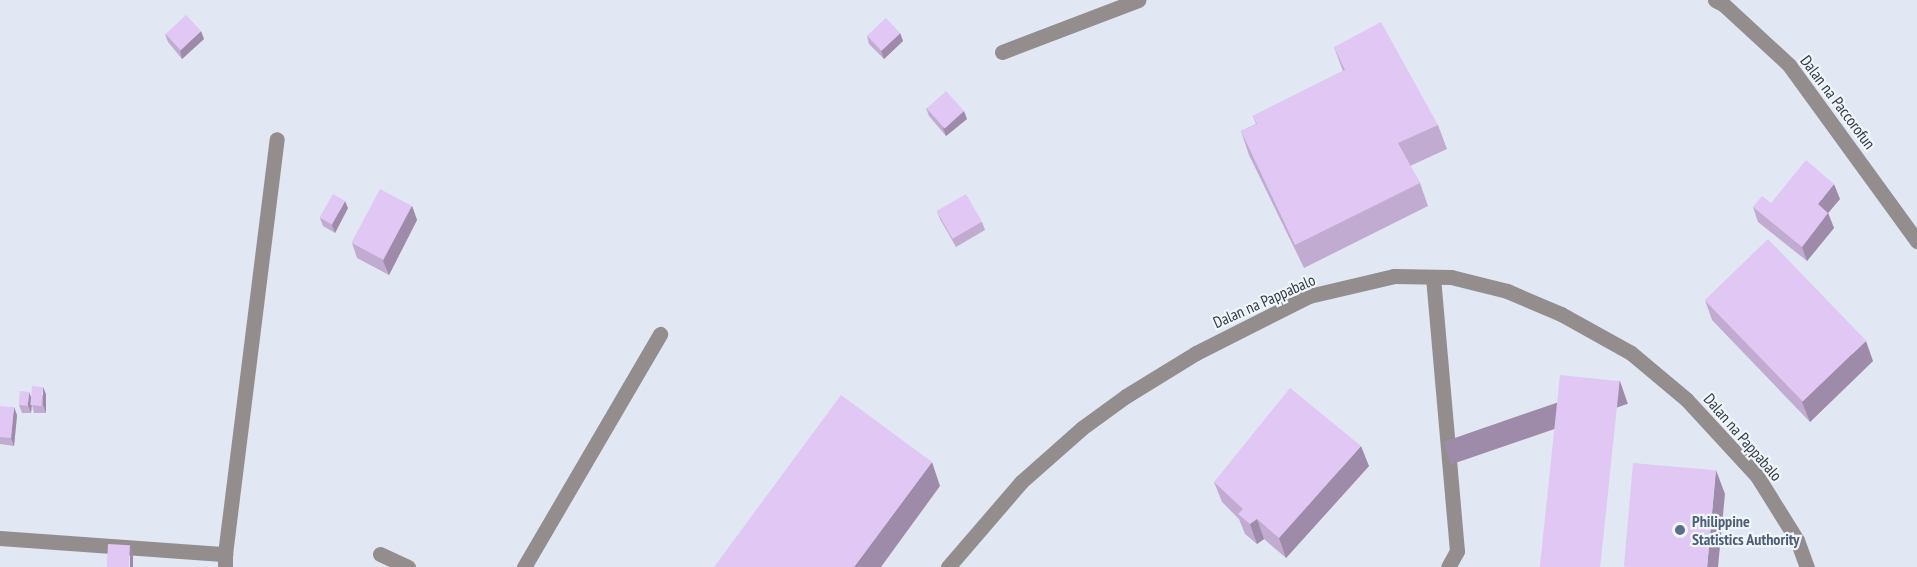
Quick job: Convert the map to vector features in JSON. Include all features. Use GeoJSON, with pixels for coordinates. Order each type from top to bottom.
{"type":"FeatureCollection","features":[{"type":"Feature","properties":{"kind":"street"},"geometry":{"type":"LineString","coordinates":[[1002,52],[1138,0]]}},
{"type":"Feature","properties":{"kind":"street","name":"Dalan na Paccorofun"},"geometry":{"type":"LineString","coordinates":[[1715,0],[1789,66],[1917,240]]}},
{"type":"Feature","properties":{"kind":"street"},"geometry":{"type":"LineString","coordinates":[[0,538],[225,561],[277,139]]}},
{"type":"Feature","properties":{"kind":"street","name":"Dalan na Pappabalo"},"geometry":{"type":"LineString","coordinates":[[948,567],[1021,482],[1082,428],[1126,396],[1196,353],[1310,297],[1394,276],[1475,281],[1507,291],[1561,314],[1631,353],[1686,399],[1758,476],[1797,540],[1807,567]]}},
{"type":"Feature","properties":{"kind":"street"},"geometry":{"type":"LineString","coordinates":[[1433,277],[1457,551],[1448,567]]}},
{"type":"Feature","properties":{"kind":"street"},"geometry":{"type":"LineString","coordinates":[[524,567],[660,333]]}},
{"type":"Feature","properties":{"kind":"street"},"geometry":{"type":"LineString","coordinates":[[380,554],[408,567]]}},
{"type":"Feature","properties":{"kind":"building"},"geometry":{"type":"Polygon","coordinates":[[[186,15],[201,31],[181,50],[166,34],[186,15]]]}},
{"type":"Feature","properties":{"kind":"building"},"geometry":{"type":"Polygon","coordinates":[[[886,18],[900,33],[881,51],[867,36],[886,18]]]}},
{"type":"Feature","properties":{"kind":"building"},"geometry":{"type":"Polygon","coordinates":[[[1381,22],[1438,125],[1398,143],[1420,183],[1295,245],[1241,131],[1257,124],[1253,116],[1345,70],[1334,47],[1381,22]]]}},
{"type":"Feature","properties":{"kind":"building"},"geometry":{"type":"Polygon","coordinates":[[[946,91],[964,111],[945,128],[927,108],[946,91]]]}},
{"type":"Feature","properties":{"kind":"building"},"geometry":{"type":"Polygon","coordinates":[[[1806,160],[1834,184],[1818,204],[1828,213],[1802,247],[1753,207],[1762,196],[1771,203],[1806,160]]]}},
{"type":"Feature","properties":{"kind":"building"},"geometry":{"type":"Polygon","coordinates":[[[380,189],[412,206],[383,260],[351,243],[380,189]]]}},
{"type":"Feature","properties":{"kind":"building"},"geometry":{"type":"Polygon","coordinates":[[[333,194],[345,201],[332,224],[320,217],[333,194]]]}},
{"type":"Feature","properties":{"kind":"building"},"geometry":{"type":"Polygon","coordinates":[[[966,194],[982,222],[953,239],[937,211],[966,194]]]}},
{"type":"Feature","properties":{"kind":"building"},"geometry":{"type":"Polygon","coordinates":[[[1768,239],[1866,340],[1803,402],[1705,300],[1768,239]]]}},
{"type":"Feature","properties":{"kind":"building"},"geometry":{"type":"Polygon","coordinates":[[[1560,375],[1620,381],[1600,567],[1540,567],[1560,375]]]}},
{"type":"Feature","properties":{"kind":"building"},"geometry":{"type":"Polygon","coordinates":[[[32,386],[43,387],[41,406],[30,405],[32,386]]]}},
{"type":"Feature","properties":{"kind":"building"},"geometry":{"type":"Polygon","coordinates":[[[1290,388],[1361,446],[1279,538],[1257,519],[1250,524],[1238,514],[1243,509],[1214,482],[1290,388]]]}},
{"type":"Feature","properties":{"kind":"building"},"geometry":{"type":"Polygon","coordinates":[[[20,391],[29,392],[27,406],[19,405],[20,391]]]}},
{"type":"Feature","properties":{"kind":"building"},"geometry":{"type":"Polygon","coordinates":[[[841,395],[932,462],[854,567],[714,567],[841,395]]]}},
{"type":"Feature","properties":{"kind":"building"},"geometry":{"type":"Polygon","coordinates":[[[0,406],[14,407],[11,438],[0,437],[0,406]]]}},
{"type":"Feature","properties":{"kind":"building","name":"Philippine Statistics Authority"},"geometry":{"type":"Polygon","coordinates":[[[1633,463],[1716,470],[1707,567],[1624,567],[1633,463]]]}},
{"type":"Feature","properties":{"kind":"building"},"geometry":{"type":"Polygon","coordinates":[[[108,544],[130,545],[129,567],[107,567],[108,544]]]}},
{"type":"Feature","properties":{"kind":"place","name":"Philippine Statistics Authority"},"geometry":{"type":"Point","coordinates":[1680,530]}}]}
